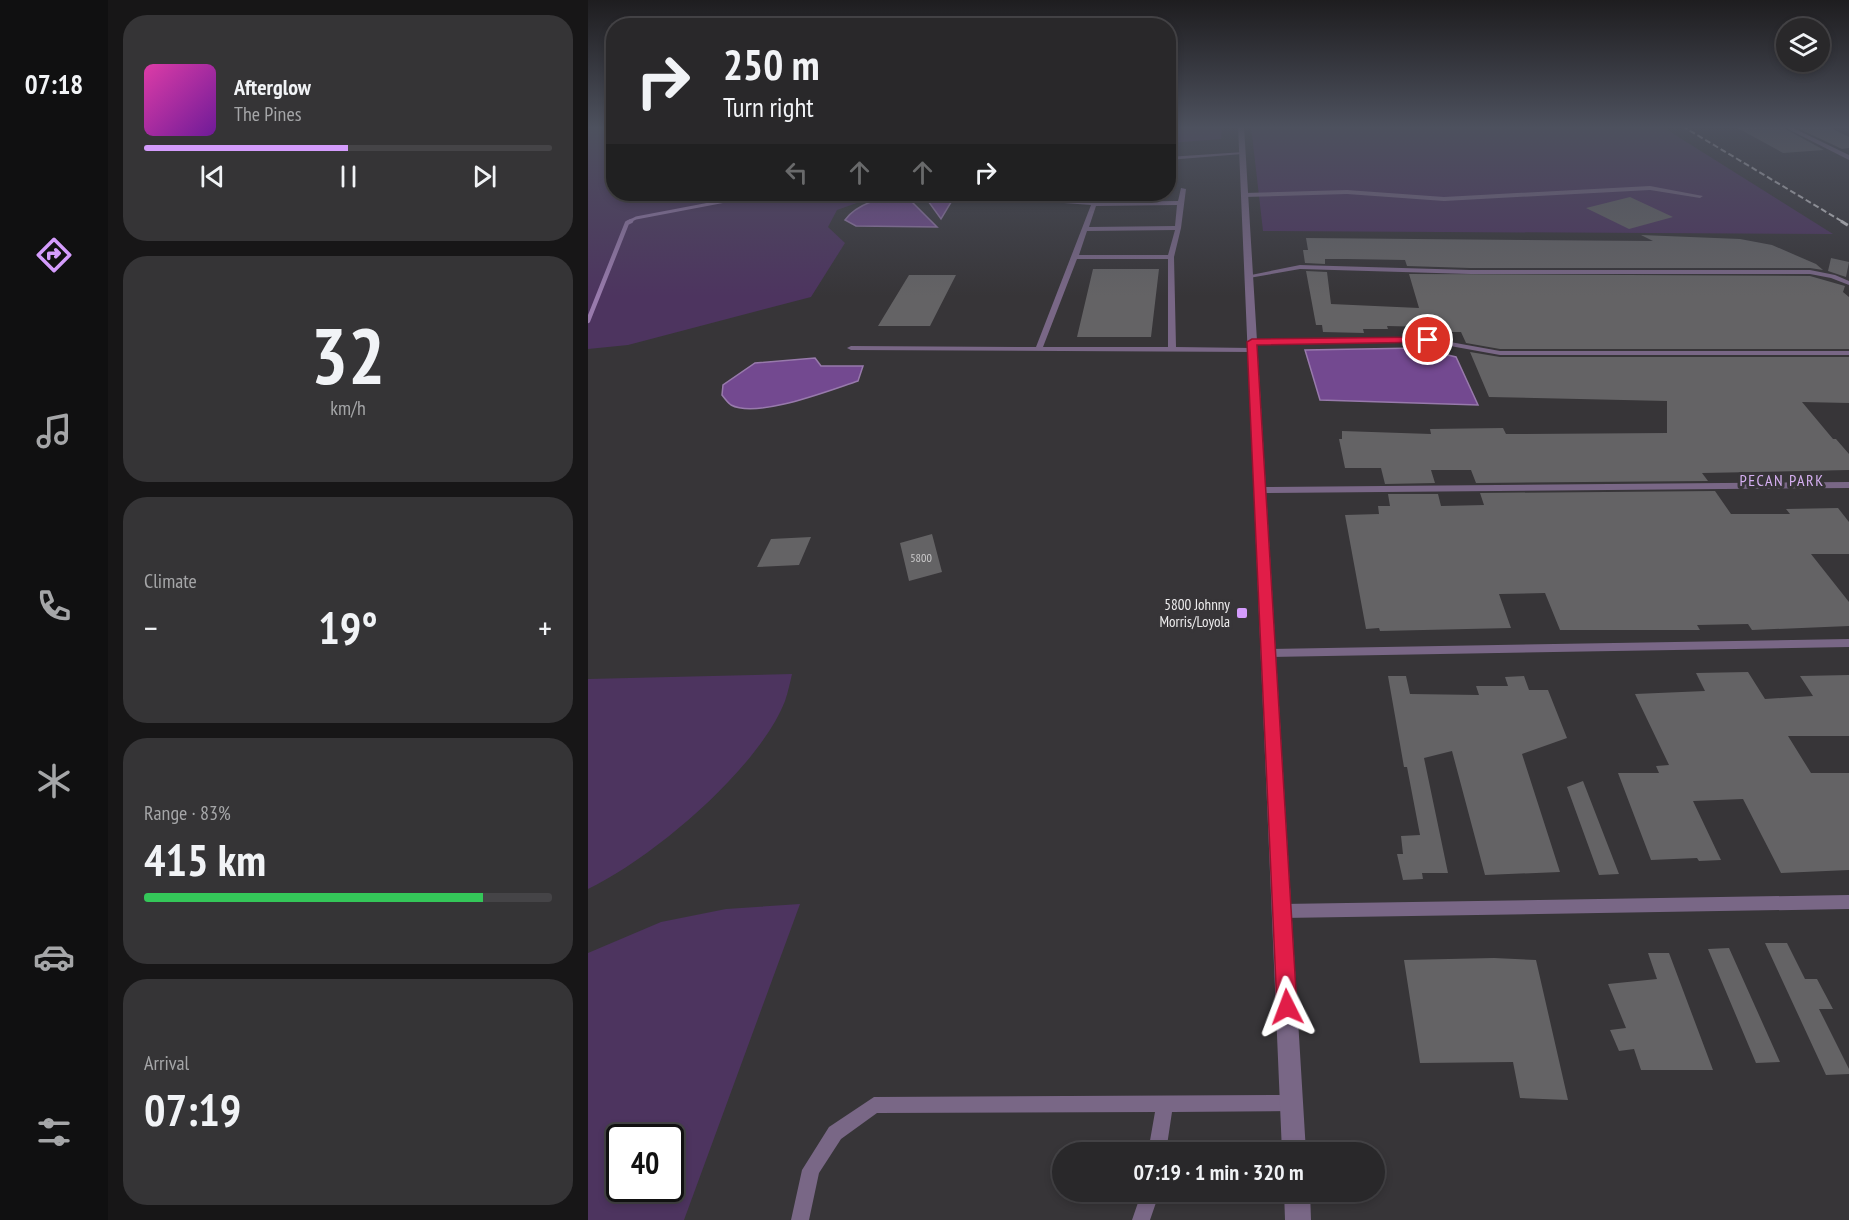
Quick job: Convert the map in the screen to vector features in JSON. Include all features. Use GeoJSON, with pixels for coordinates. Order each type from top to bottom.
{"type":"FeatureCollection","features":[{"type":"Feature","properties":{"kind":"street"},"geometry":{"type":"LineString","coordinates":[[1243,183],[1294,1142]]}},
{"type":"Feature","properties":{"kind":"street"},"geometry":{"type":"LineString","coordinates":[[1297,1202],[1298,1220]]}},
{"type":"Feature","properties":{"kind":"lane"},"geometry":{"type":"LineString","coordinates":[[1244,195],[1347,192],[1444,199],[1650,188],[1700,196]]}},
{"type":"Feature","properties":{"kind":"lane"},"geometry":{"type":"LineString","coordinates":[[1172,348],[1171,257],[1178,228],[1183,189]]}},
{"type":"Feature","properties":{"kind":"lane"},"geometry":{"type":"LineString","coordinates":[[1064,201],[1094,204],[1180,203]]}},
{"type":"Feature","properties":{"kind":"lane"},"geometry":{"type":"LineString","coordinates":[[1039,348],[1094,204]]}},
{"type":"Feature","properties":{"kind":"lane"},"geometry":{"type":"LineString","coordinates":[[1085,229],[1178,228]]}},
{"type":"Feature","properties":{"kind":"lane"},"geometry":{"type":"LineString","coordinates":[[1075,257],[1171,257]]}},
{"type":"Feature","properties":{"kind":"lane"},"geometry":{"type":"LineString","coordinates":[[1249,276],[1308,267],[1460,272],[1810,272],[1833,276],[1849,283]]}},
{"type":"Feature","properties":{"kind":"lane"},"geometry":{"type":"LineString","coordinates":[[851,348],[1172,348],[1428,340],[1500,353],[1849,353]]}},
{"type":"Feature","properties":{"kind":"lane"},"geometry":{"type":"LineString","coordinates":[[1260,490],[1849,485]]}},
{"type":"Feature","properties":{"kind":"lane"},"geometry":{"type":"LineString","coordinates":[[1268,653],[1849,643]]}},
{"type":"Feature","properties":{"kind":"lane"},"geometry":{"type":"LineString","coordinates":[[1282,911],[1849,902]]}},
{"type":"Feature","properties":{"kind":"lane"},"geometry":{"type":"LineString","coordinates":[[800,1220],[811,1170],[835,1133],[874,1105],[1292,1102]]}},
{"type":"Feature","properties":{"kind":"lane"},"geometry":{"type":"LineString","coordinates":[[1159,1142],[1165,1104]]}},
{"type":"Feature","properties":{"kind":"lane"},"geometry":{"type":"LineString","coordinates":[[1141,1220],[1147,1202]]}},
{"type":"Feature","properties":{"kind":"shaded area"},"geometry":{"type":"Polygon","coordinates":[[[588,183],[606,183],[606,201],[862,201],[837,210],[828,227],[845,243],[811,297],[628,345],[588,349],[588,183]]]}},
{"type":"Feature","properties":{"kind":"shaded area"},"geometry":{"type":"Polygon","coordinates":[[[1258,183],[1752,183],[1833,234],[1263,231],[1258,183]]]}},
{"type":"Feature","properties":{"kind":"shaded area"},"geometry":{"type":"Polygon","coordinates":[[[911,201],[937,227],[856,226],[845,220],[856,209],[871,202],[911,201]]]}},
{"type":"Feature","properties":{"kind":"shaded area"},"geometry":{"type":"Polygon","coordinates":[[[928,201],[952,201],[941,219],[928,201]]]}},
{"type":"Feature","properties":{"kind":"shaded area"},"geometry":{"type":"Polygon","coordinates":[[[1418,348],[1456,357],[1478,405],[1320,400],[1305,350],[1418,348]]]}},
{"type":"Feature","properties":{"kind":"shaded area"},"geometry":{"type":"Polygon","coordinates":[[[815,358],[821,366],[863,366],[858,381],[794,402],[758,408],[731,405],[722,395],[723,385],[755,363],[815,358]]]}},
{"type":"Feature","properties":{"kind":"shaded area"},"geometry":{"type":"Polygon","coordinates":[[[792,674],[785,701],[772,727],[728,782],[672,834],[614,875],[588,889],[588,679],[792,674]]]}},
{"type":"Feature","properties":{"kind":"shaded area"},"geometry":{"type":"Polygon","coordinates":[[[800,904],[684,1220],[588,1220],[588,953],[661,922],[726,909],[800,904]]]}},
{"type":"Feature","properties":{"kind":"building"},"geometry":{"type":"Polygon","coordinates":[[[1630,197],[1673,217],[1629,229],[1586,208],[1630,197]]]}},
{"type":"Feature","properties":{"kind":"building"},"geometry":{"type":"Polygon","coordinates":[[[1641,235],[1740,239],[1772,245],[1816,264],[1823,270],[1810,268],[1470,268],[1407,266],[1405,260],[1346,259],[1325,259],[1325,264],[1305,263],[1303,250],[1308,250],[1306,238],[1653,241],[1641,235]]]}},
{"type":"Feature","properties":{"kind":"building"},"geometry":{"type":"Polygon","coordinates":[[[1831,258],[1849,262],[1846,277],[1828,271],[1831,258]]]}},
{"type":"Feature","properties":{"kind":"building"},"geometry":{"type":"Polygon","coordinates":[[[1093,269],[1159,269],[1151,337],[1077,337],[1093,269]]]}},
{"type":"Feature","properties":{"kind":"building"},"geometry":{"type":"Polygon","coordinates":[[[1306,271],[1327,272],[1331,304],[1419,308],[1409,274],[1810,276],[1845,286],[1843,292],[1849,297],[1849,349],[1500,349],[1466,343],[1461,332],[1432,332],[1431,327],[1387,326],[1388,329],[1363,329],[1364,333],[1323,332],[1322,325],[1316,325],[1306,271]]]}},
{"type":"Feature","properties":{"kind":"building"},"geometry":{"type":"Polygon","coordinates":[[[909,275],[956,275],[930,326],[878,326],[909,275]]]}},
{"type":"Feature","properties":{"kind":"building"},"geometry":{"type":"Polygon","coordinates":[[[1470,352],[1500,357],[1849,357],[1849,403],[1802,402],[1833,439],[1836,439],[1849,454],[1849,470],[1702,473],[1708,481],[1476,483],[1471,470],[1431,470],[1435,483],[1385,484],[1381,468],[1345,468],[1339,439],[1342,439],[1342,431],[1431,434],[1430,429],[1503,428],[1506,434],[1667,433],[1667,401],[1489,397],[1470,352]]]}},
{"type":"Feature","properties":{"kind":"building"},"geometry":{"type":"Polygon","coordinates":[[[1715,491],[1731,514],[1790,514],[1786,509],[1838,508],[1849,522],[1849,554],[1811,554],[1849,602],[1849,626],[1752,630],[1748,624],[1697,625],[1700,630],[1560,630],[1545,593],[1499,594],[1511,628],[1380,631],[1379,628],[1366,629],[1345,515],[1379,514],[1378,506],[1390,506],[1388,494],[1438,494],[1441,506],[1484,505],[1480,493],[1715,491]]]}},
{"type":"Feature","properties":{"kind":"building"},"geometry":{"type":"Polygon","coordinates":[[[932,534],[942,572],[909,581],[900,543],[932,534]]]}},
{"type":"Feature","properties":{"kind":"building"},"geometry":{"type":"Polygon","coordinates":[[[811,537],[799,565],[757,567],[771,539],[811,537]]]}},
{"type":"Feature","properties":{"kind":"building"},"geometry":{"type":"Polygon","coordinates":[[[1748,672],[1765,699],[1813,696],[1800,676],[1849,675],[1849,736],[1788,736],[1811,773],[1849,773],[1849,870],[1781,873],[1743,799],[1693,801],[1721,860],[1699,861],[1697,858],[1651,860],[1618,773],[1659,773],[1656,766],[1669,765],[1635,694],[1705,691],[1696,673],[1748,672]]]}},
{"type":"Feature","properties":{"kind":"building"},"geometry":{"type":"Polygon","coordinates":[[[1388,676],[1406,676],[1410,694],[1479,695],[1476,686],[1508,686],[1505,677],[1524,676],[1529,690],[1548,690],[1567,738],[1522,754],[1560,872],[1485,875],[1452,751],[1424,758],[1448,873],[1422,873],[1423,879],[1403,880],[1397,854],[1403,854],[1401,836],[1420,835],[1407,767],[1404,767],[1388,676]]]}},
{"type":"Feature","properties":{"kind":"building"},"geometry":{"type":"Polygon","coordinates":[[[1583,781],[1619,874],[1599,875],[1567,787],[1583,781]]]}},
{"type":"Feature","properties":{"kind":"building"},"geometry":{"type":"Polygon","coordinates":[[[1765,943],[1787,943],[1805,979],[1817,979],[1833,1009],[1819,1009],[1849,1069],[1849,1074],[1826,1075],[1765,943]]]}},
{"type":"Feature","properties":{"kind":"building"},"geometry":{"type":"Polygon","coordinates":[[[1729,948],[1780,1062],[1756,1063],[1708,949],[1729,948]]]}},
{"type":"Feature","properties":{"kind":"building"},"geometry":{"type":"Polygon","coordinates":[[[1648,953],[1669,953],[1713,1070],[1641,1070],[1634,1049],[1619,1051],[1610,1030],[1626,1028],[1608,984],[1657,979],[1648,953]]]}},
{"type":"Feature","properties":{"kind":"building"},"geometry":{"type":"Polygon","coordinates":[[[1494,958],[1536,960],[1568,1100],[1520,1098],[1513,1062],[1420,1063],[1404,960],[1494,958]]]}},
{"type":"Feature","properties":{"kind":"waterway"},"geometry":{"type":"LineString","coordinates":[[628,222],[636,218],[725,201]]}},
{"type":"Feature","properties":{"kind":"waterway"},"geometry":{"type":"LineString","coordinates":[[588,321],[627,223],[631,221]]}},
{"type":"Feature","properties":{"kind":"railway"},"geometry":{"type":"LineString","coordinates":[[1777,183],[1843,222]]}},
{"type":"Feature","properties":{"kind":"railway"},"geometry":{"type":"LineString","coordinates":[[1841,221],[1849,226]]}},
{"type":"Feature","properties":{"kind":"place","name":"5800 Johnny Morris/Loyola"},"geometry":{"type":"Point","coordinates":[1242,613]}},
{"type":"Feature","properties":{"kind":"district","name":"PECAN PARK"},"geometry":{"type":"Point","coordinates":[1782,480]}},
{"type":"Feature","properties":{"kind":"route"},"geometry":{"type":"LineString","coordinates":[[1287,1007],[1252,342],[1428,340]]}}]}
